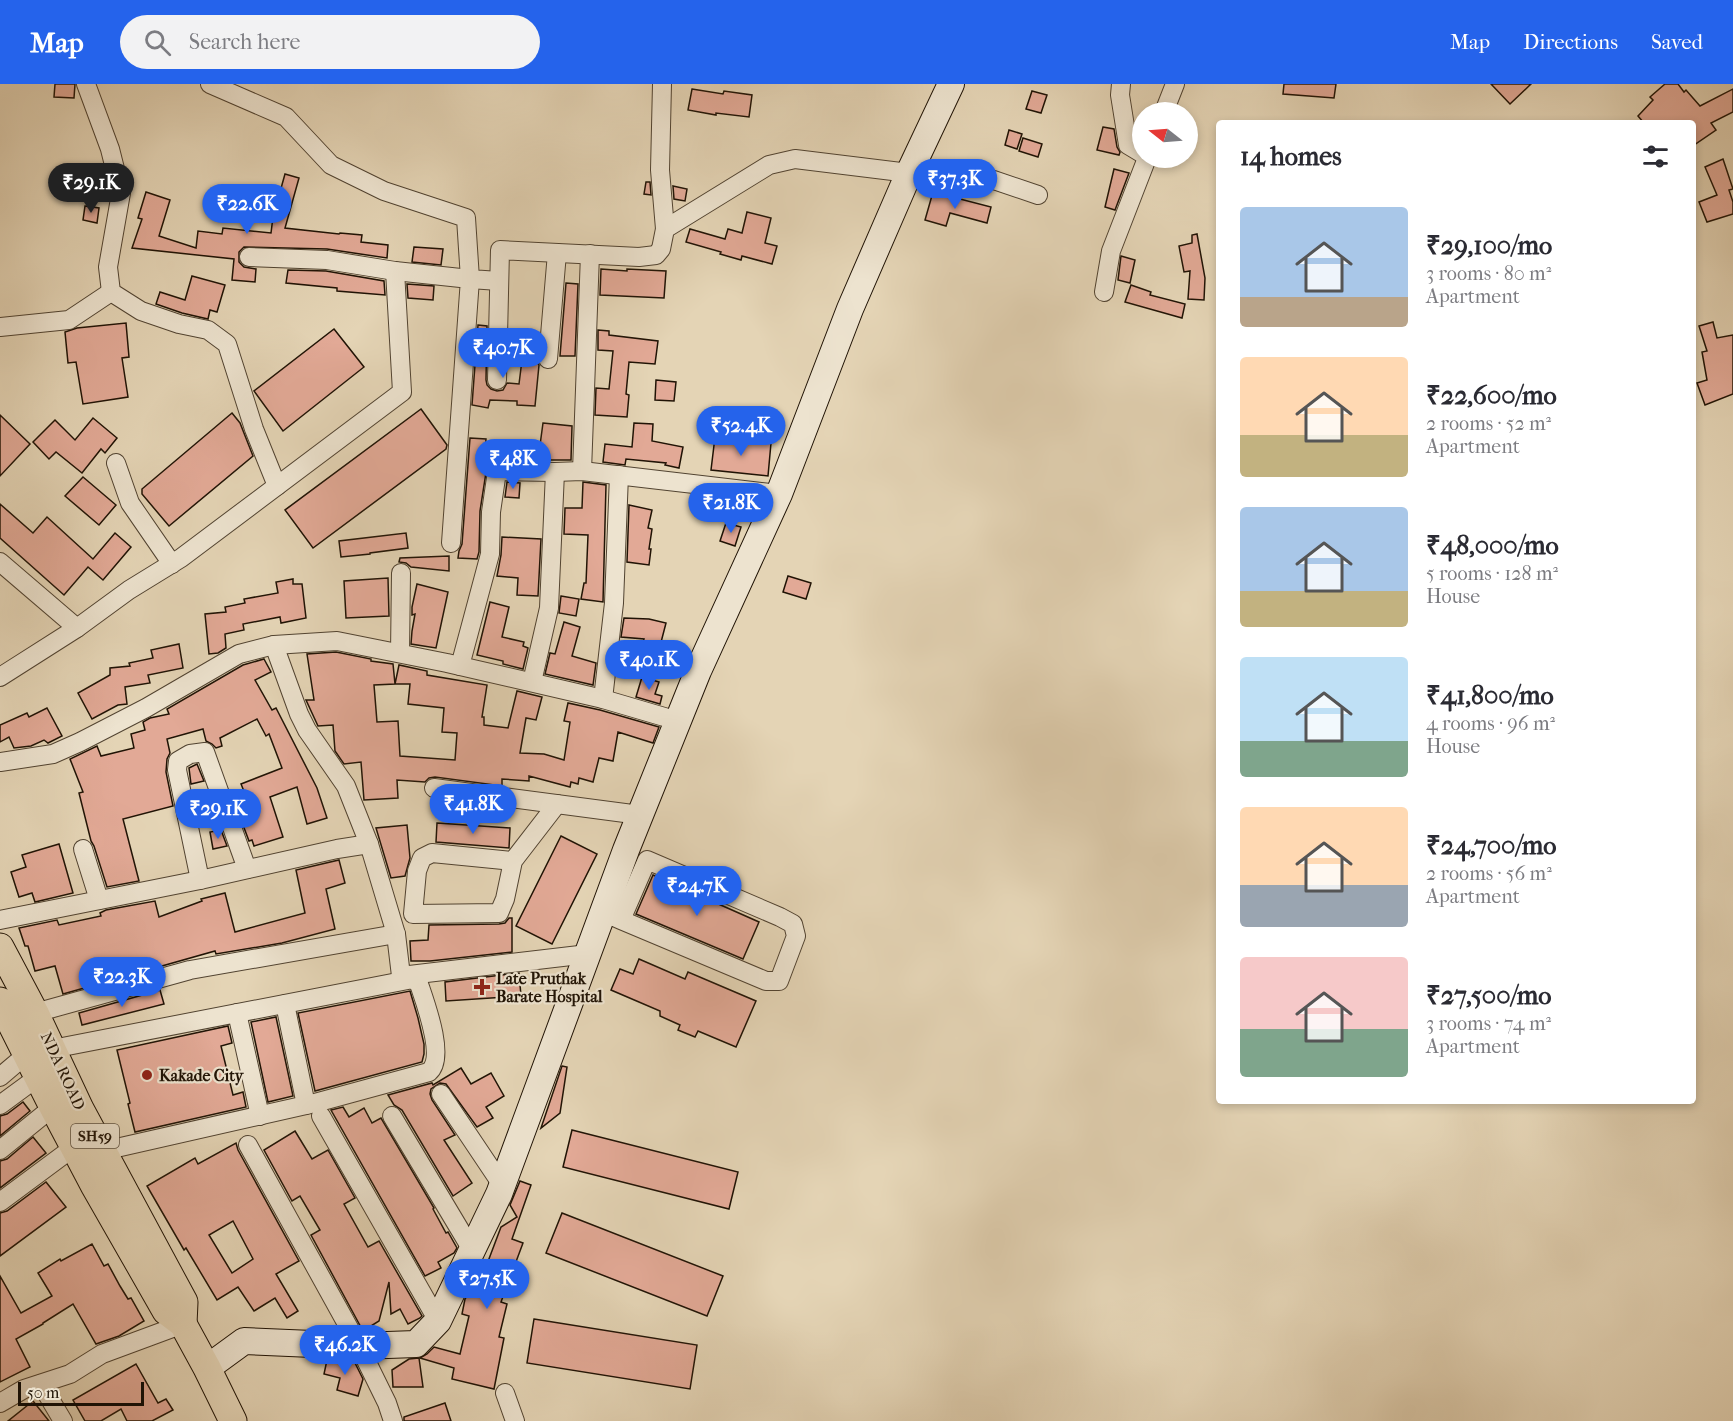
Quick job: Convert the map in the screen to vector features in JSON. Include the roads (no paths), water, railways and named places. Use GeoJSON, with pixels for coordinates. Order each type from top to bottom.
{"type":"FeatureCollection","features":[{"type":"Feature","properties":{"kind":"main road","name":"NDA ROAD"},"geometry":{"type":"LineString","coordinates":[[0,947],[35,1013],[39,1060],[53,1107],[166,1311],[183,1324],[233,1421]]}},
{"type":"Feature","properties":{"kind":"main road","name":"NDA ROAD"},"geometry":{"type":"LineString","coordinates":[[3,1013],[80,1109],[184,1302],[183,1324]]}},
{"type":"Feature","properties":{"kind":"street"},"geometry":{"type":"LineString","coordinates":[[86,84],[110,149],[121,194],[108,267],[111,292]]}},
{"type":"Feature","properties":{"kind":"street"},"geometry":{"type":"LineString","coordinates":[[210,84],[286,117],[331,165],[384,191],[466,218],[470,279],[451,543]]}},
{"type":"Feature","properties":{"kind":"street"},"geometry":{"type":"LineString","coordinates":[[497,380],[500,250],[639,257],[656,255],[661,249],[665,229],[660,170],[662,84]]}},
{"type":"Feature","properties":{"kind":"street"},"geometry":{"type":"LineString","coordinates":[[612,916],[640,815],[698,671],[779,494],[850,309],[909,173],[951,84]]}},
{"type":"Feature","properties":{"kind":"street"},"geometry":{"type":"LineString","coordinates":[[1121,84],[1120,95],[1128,145],[1132,147]]}},
{"type":"Feature","properties":{"kind":"street"},"geometry":{"type":"LineString","coordinates":[[1168,102],[1175,84]]}},
{"type":"Feature","properties":{"kind":"street"},"geometry":{"type":"LineString","coordinates":[[665,229],[769,165],[795,159],[928,175],[976,174],[1038,195]]}},
{"type":"Feature","properties":{"kind":"street"},"geometry":{"type":"LineString","coordinates":[[1104,292],[1111,251],[1143,168]]}},
{"type":"Feature","properties":{"kind":"street"},"geometry":{"type":"LineString","coordinates":[[548,358],[557,253]]}},
{"type":"Feature","properties":{"kind":"street"},"geometry":{"type":"LineString","coordinates":[[582,471],[590,255]]}},
{"type":"Feature","properties":{"kind":"street"},"geometry":{"type":"LineString","coordinates":[[249,257],[327,260],[395,271],[499,281]]}},
{"type":"Feature","properties":{"kind":"street"},"geometry":{"type":"LineString","coordinates":[[0,677],[77,628],[129,590],[172,564],[402,392],[395,271]]}},
{"type":"Feature","properties":{"kind":"street"},"geometry":{"type":"LineString","coordinates":[[0,327],[69,320],[111,292]]}},
{"type":"Feature","properties":{"kind":"street"},"geometry":{"type":"LineString","coordinates":[[111,292],[141,311],[179,324],[208,330],[227,344],[254,429],[277,486]]}},
{"type":"Feature","properties":{"kind":"street"},"geometry":{"type":"LineString","coordinates":[[116,463],[130,503],[172,564]]}},
{"type":"Feature","properties":{"kind":"street"},"geometry":{"type":"LineString","coordinates":[[460,666],[490,554],[491,512],[496,471],[582,471],[779,494]]}},
{"type":"Feature","properties":{"kind":"street"},"geometry":{"type":"LineString","coordinates":[[532,682],[549,608],[555,472]]}},
{"type":"Feature","properties":{"kind":"street"},"geometry":{"type":"LineString","coordinates":[[603,699],[614,603],[619,475]]}},
{"type":"Feature","properties":{"kind":"street"},"geometry":{"type":"LineString","coordinates":[[0,562],[77,628]]}},
{"type":"Feature","properties":{"kind":"street"},"geometry":{"type":"LineString","coordinates":[[400,653],[401,573]]}},
{"type":"Feature","properties":{"kind":"street"},"geometry":{"type":"LineString","coordinates":[[0,762],[53,754],[80,742],[146,708],[239,654],[274,645],[337,641],[532,682],[603,699],[678,721]]}},
{"type":"Feature","properties":{"kind":"street"},"geometry":{"type":"LineString","coordinates":[[274,645],[299,714],[307,730],[346,786],[369,844],[396,934],[401,976],[588,954]]}},
{"type":"Feature","properties":{"kind":"street"},"geometry":{"type":"LineString","coordinates":[[200,880],[177,770],[178,761],[190,754],[205,752],[247,869]]}},
{"type":"Feature","properties":{"kind":"street"},"geometry":{"type":"LineString","coordinates":[[434,788],[640,815]]}},
{"type":"Feature","properties":{"kind":"street"},"geometry":{"type":"LineString","coordinates":[[513,861],[432,853],[422,858],[417,871],[413,914],[499,913],[505,899],[513,861],[557,804]]}},
{"type":"Feature","properties":{"kind":"street"},"geometry":{"type":"LineString","coordinates":[[0,920],[369,844]]}},
{"type":"Feature","properties":{"kind":"street"},"geometry":{"type":"LineString","coordinates":[[83,849],[99,900]]}},
{"type":"Feature","properties":{"kind":"street"},"geometry":{"type":"LineString","coordinates":[[207,1368],[244,1341],[359,1346],[416,1344],[438,1320],[502,1185],[588,954],[647,860],[780,917],[793,924],[796,936],[779,981],[766,981],[612,916]]}},
{"type":"Feature","properties":{"kind":"street"},"geometry":{"type":"LineString","coordinates":[[35,1013],[190,970],[396,934]]}},
{"type":"Feature","properties":{"kind":"street"},"geometry":{"type":"LineString","coordinates":[[0,1077],[39,1060],[237,1013],[413,979],[419,984],[432,1026],[435,1061],[434,1068],[429,1072],[314,1110],[260,1116],[103,1151]]}},
{"type":"Feature","properties":{"kind":"street"},"geometry":{"type":"LineString","coordinates":[[285,1004],[314,1110],[438,1320]]}},
{"type":"Feature","properties":{"kind":"street"},"geometry":{"type":"LineString","coordinates":[[237,1013],[260,1116]]}},
{"type":"Feature","properties":{"kind":"street"},"geometry":{"type":"LineString","coordinates":[[0,1105],[39,1060]]}},
{"type":"Feature","properties":{"kind":"street"},"geometry":{"type":"LineString","coordinates":[[441,1094],[502,1185]]}},
{"type":"Feature","properties":{"kind":"street"},"geometry":{"type":"LineString","coordinates":[[0,1150],[53,1107]]}},
{"type":"Feature","properties":{"kind":"street"},"geometry":{"type":"LineString","coordinates":[[392,1116],[472,1250]]}},
{"type":"Feature","properties":{"kind":"street"},"geometry":{"type":"LineString","coordinates":[[248,1145],[359,1346],[387,1403],[393,1421]]}},
{"type":"Feature","properties":{"kind":"street"},"geometry":{"type":"LineString","coordinates":[[0,1202],[74,1147]]}},
{"type":"Feature","properties":{"kind":"street"},"geometry":{"type":"LineString","coordinates":[[0,1403],[24,1389],[70,1374],[102,1354],[183,1324]]}},
{"type":"Feature","properties":{"kind":"street"},"geometry":{"type":"LineString","coordinates":[[41,1384],[63,1421]]}},
{"type":"Feature","properties":{"kind":"street"},"geometry":{"type":"LineString","coordinates":[[506,1393],[515,1421]]}},
{"type":"Feature","properties":{"kind":"place","name":"Late Pruthak Barate Hospital"},"geometry":{"type":"Point","coordinates":[482,987]}},
{"type":"Feature","properties":{"kind":"place","name":"Kakade City"},"geometry":{"type":"Point","coordinates":[147,1075]}}]}
